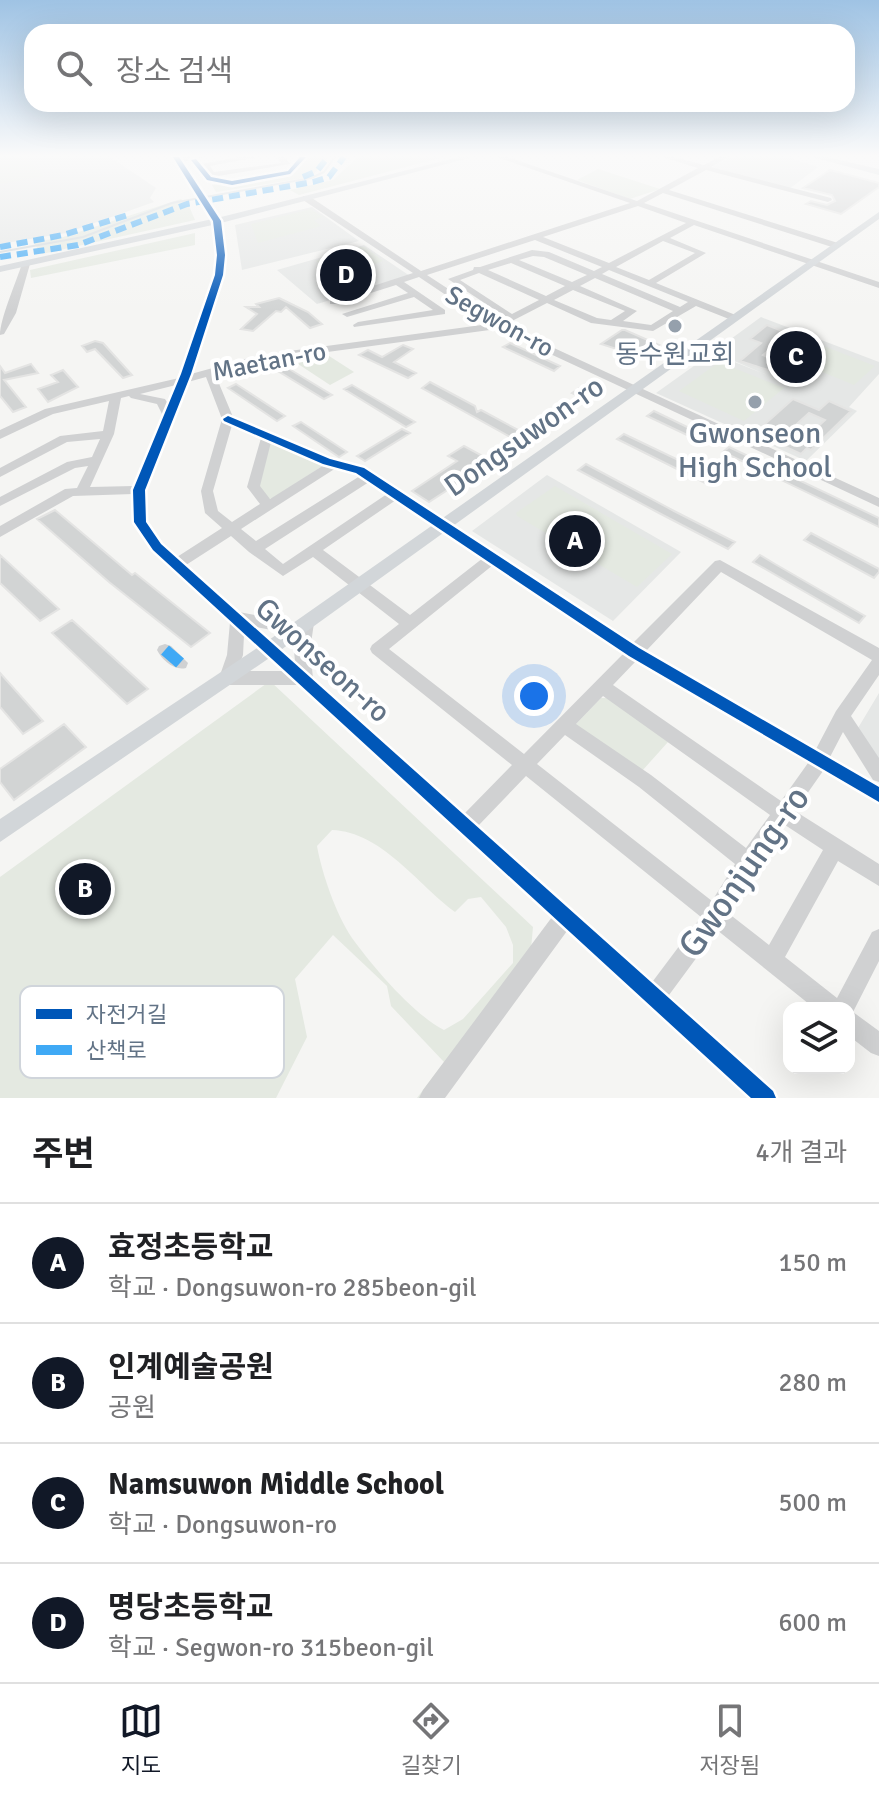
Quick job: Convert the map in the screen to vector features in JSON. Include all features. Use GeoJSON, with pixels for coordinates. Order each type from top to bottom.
{"type":"FeatureCollection","features":[{"type":"Feature","properties":{"kind":"main road"},"geometry":{"type":"LineString","coordinates":[[0,269],[266,208]]}},
{"type":"Feature","properties":{"kind":"main road","name":"Dongsuwon-ro"},"geometry":{"type":"LineString","coordinates":[[0,832],[302,626],[879,215]]}},
{"type":"Feature","properties":{"kind":"street"},"geometry":{"type":"LineString","coordinates":[[0,532],[70,492],[139,490],[184,380],[219,275],[222,246],[217,221],[209,208]]}},
{"type":"Feature","properties":{"kind":"street","name":"Segwon-ro"},"geometry":{"type":"LineString","coordinates":[[326,208],[498,326],[879,503]]}},
{"type":"Feature","properties":{"kind":"street"},"geometry":{"type":"LineString","coordinates":[[369,343],[358,325],[333,302],[623,208]]}},
{"type":"Feature","properties":{"kind":"street"},"geometry":{"type":"LineString","coordinates":[[648,208],[879,285]]}},
{"type":"Feature","properties":{"kind":"street"},"geometry":{"type":"LineString","coordinates":[[719,208],[835,245]]}},
{"type":"Feature","properties":{"kind":"street"},"geometry":{"type":"LineString","coordinates":[[681,311],[592,274],[546,254],[532,253],[453,279],[512,318],[569,286],[592,274],[662,238],[692,223]]}},
{"type":"Feature","properties":{"kind":"street"},"geometry":{"type":"LineString","coordinates":[[536,237],[734,318]]}},
{"type":"Feature","properties":{"kind":"street"},"geometry":{"type":"LineString","coordinates":[[648,284],[702,253],[662,238]]}},
{"type":"Feature","properties":{"kind":"street"},"geometry":{"type":"LineString","coordinates":[[511,260],[632,311],[612,324]]}},
{"type":"Feature","properties":{"kind":"street"},"geometry":{"type":"LineString","coordinates":[[462,262],[595,321],[612,324],[653,328],[695,302]]}},
{"type":"Feature","properties":{"kind":"street"},"geometry":{"type":"LineString","coordinates":[[0,332],[11,313],[26,264]]}},
{"type":"Feature","properties":{"kind":"street"},"geometry":{"type":"LineString","coordinates":[[358,325],[442,312],[399,283]]}},
{"type":"Feature","properties":{"kind":"street"},"geometry":{"type":"LineString","coordinates":[[347,314],[415,294]]}},
{"type":"Feature","properties":{"kind":"street","name":"Maetan-ro"},"geometry":{"type":"LineString","coordinates":[[0,435],[49,411],[184,380],[260,358],[498,326]]}},
{"type":"Feature","properties":{"kind":"street"},"geometry":{"type":"LineString","coordinates":[[209,372],[228,419],[207,491],[212,513],[229,530],[283,571],[397,493]]}},
{"type":"Feature","properties":{"kind":"street"},"geometry":{"type":"LineString","coordinates":[[82,491],[108,434],[117,395],[158,399],[169,416]]}},
{"type":"Feature","properties":{"kind":"street"},"geometry":{"type":"LineString","coordinates":[[228,419],[369,476],[634,652],[879,795]]}},
{"type":"Feature","properties":{"kind":"street"},"geometry":{"type":"LineString","coordinates":[[27,488],[1,471],[64,439],[108,434]]}},
{"type":"Feature","properties":{"kind":"street"},"geometry":{"type":"LineString","coordinates":[[267,436],[253,487],[268,505]]}},
{"type":"Feature","properties":{"kind":"street"},"geometry":{"type":"LineString","coordinates":[[0,502],[71,465],[96,460]]}},
{"type":"Feature","properties":{"kind":"street"},"geometry":{"type":"LineString","coordinates":[[176,564],[334,464]]}},
{"type":"Feature","properties":{"kind":"street"},"geometry":{"type":"LineString","coordinates":[[254,549],[369,476]]}},
{"type":"Feature","properties":{"kind":"street","name":"Gwonseon-ro"},"geometry":{"type":"LineString","coordinates":[[139,490],[138,513],[145,530],[176,564],[272,647],[564,918],[766,1098]]}},
{"type":"Feature","properties":{"kind":"street"},"geometry":{"type":"LineString","coordinates":[[313,550],[409,623]]}},
{"type":"Feature","properties":{"kind":"street"},"geometry":{"type":"LineString","coordinates":[[493,558],[378,649],[824,1002]]}},
{"type":"Feature","properties":{"kind":"street"},"geometry":{"type":"LineString","coordinates":[[465,826],[720,565],[879,656]]}},
{"type":"Feature","properties":{"kind":"street"},"geometry":{"type":"LineString","coordinates":[[238,618],[302,626],[305,678],[227,678],[235,655],[238,618]]}},
{"type":"Feature","properties":{"kind":"street"},"geometry":{"type":"LineString","coordinates":[[165,650],[180,663]]}},
{"type":"Feature","properties":{"kind":"street","name":"Gwonjung-ro"},"geometry":{"type":"LineString","coordinates":[[654,997],[714,917],[748,862],[819,762],[842,716],[879,662]]}},
{"type":"Feature","properties":{"kind":"street"},"geometry":{"type":"LineString","coordinates":[[601,686],[879,876]]}},
{"type":"Feature","properties":{"kind":"street"},"geometry":{"type":"LineString","coordinates":[[842,716],[879,774]]}},
{"type":"Feature","properties":{"kind":"street"},"geometry":{"type":"LineString","coordinates":[[565,726],[645,781],[748,862]]}},
{"type":"Feature","properties":{"kind":"street"},"geometry":{"type":"LineString","coordinates":[[772,960],[836,846]]}},
{"type":"Feature","properties":{"kind":"street"},"geometry":{"type":"LineString","coordinates":[[431,1098],[564,918]]}},
{"type":"Feature","properties":{"kind":"street"},"geometry":{"type":"LineString","coordinates":[[846,1002],[879,939]]}},
{"type":"Feature","properties":{"kind":"street"},"geometry":{"type":"LineString","coordinates":[[855,1027],[879,1045]]}},
{"type":"Feature","properties":{"kind":"shaded area"},"geometry":{"type":"Polygon","coordinates":[[[0,208],[136,208],[66,233],[0,244],[0,208]]]}},
{"type":"Feature","properties":{"kind":"shaded area"},"geometry":{"type":"Polygon","coordinates":[[[152,208],[190,208],[195,220],[42,254],[33,242],[60,238],[152,208]]]}},
{"type":"Feature","properties":{"kind":"shaded area"},"geometry":{"type":"Polygon","coordinates":[[[314,208],[359,241],[242,270],[235,225],[314,208]]]}},
{"type":"Feature","properties":{"kind":"shaded area"},"geometry":{"type":"Polygon","coordinates":[[[311,209],[323,217],[314,220],[321,226],[258,243],[251,224],[311,209]]]}},
{"type":"Feature","properties":{"kind":"shaded area"},"geometry":{"type":"Polygon","coordinates":[[[195,233],[195,245],[31,278],[30,270],[195,233]]]}},
{"type":"Feature","properties":{"kind":"shaded area"},"geometry":{"type":"Polygon","coordinates":[[[364,245],[410,276],[317,304],[277,270],[364,245]]]}},
{"type":"Feature","properties":{"kind":"shaded area"},"geometry":{"type":"Polygon","coordinates":[[[365,247],[383,261],[341,276],[333,275],[316,261],[365,247]]]}},
{"type":"Feature","properties":{"kind":"shaded area"},"geometry":{"type":"Polygon","coordinates":[[[761,317],[879,362],[879,374],[849,407],[857,411],[806,461],[656,393],[712,353],[767,375],[713,352],[761,317]]]}},
{"type":"Feature","properties":{"kind":"shaded area"},"geometry":{"type":"Polygon","coordinates":[[[795,335],[875,366],[854,385],[774,352],[795,335]]]}},
{"type":"Feature","properties":{"kind":"shaded area"},"geometry":{"type":"Polygon","coordinates":[[[326,354],[354,372],[330,385],[289,358],[326,354]]]}},
{"type":"Feature","properties":{"kind":"shaded area"},"geometry":{"type":"Polygon","coordinates":[[[719,362],[784,388],[744,421],[679,391],[719,362]]]}},
{"type":"Feature","properties":{"kind":"shaded area"},"geometry":{"type":"Polygon","coordinates":[[[270,442],[324,465],[273,498],[264,500],[257,488],[270,442]]]}},
{"type":"Feature","properties":{"kind":"shaded area"},"geometry":{"type":"Polygon","coordinates":[[[547,475],[681,552],[613,621],[472,531],[547,475]]]}},
{"type":"Feature","properties":{"kind":"shaded area"},"geometry":{"type":"Polygon","coordinates":[[[555,486],[672,554],[637,587],[517,516],[516,513],[555,486]]]}},
{"type":"Feature","properties":{"kind":"shaded area"},"geometry":{"type":"Polygon","coordinates":[[[270,681],[533,927],[531,949],[420,1098],[417,1098],[444,1062],[391,1006],[387,986],[333,935],[295,979],[307,1037],[276,1098],[0,1098],[0,877],[270,681]],[[332,830],[317,846],[340,917],[361,950],[394,989],[444,1030],[463,1019],[513,963],[513,945],[506,927],[481,897],[468,899],[455,912],[398,861],[367,840],[332,830]]]}},
{"type":"Feature","properties":{"kind":"shaded area"},"geometry":{"type":"Polygon","coordinates":[[[879,693],[879,766],[855,733],[879,693]]]}},
{"type":"Feature","properties":{"kind":"shaded area"},"geometry":{"type":"Polygon","coordinates":[[[601,698],[611,698],[668,742],[642,771],[575,725],[601,698]]]}},
{"type":"Feature","properties":{"kind":"building"},"geometry":{"type":"Polygon","coordinates":[[[821,208],[849,208],[841,214],[821,208]]]}},
{"type":"Feature","properties":{"kind":"building"},"geometry":{"type":"Polygon","coordinates":[[[279,298],[308,312],[322,324],[310,328],[286,307],[281,312],[276,311],[253,331],[241,329],[257,314],[246,307],[259,307],[256,304],[279,298]]]}},
{"type":"Feature","properties":{"kind":"building"},"geometry":{"type":"Polygon","coordinates":[[[767,325],[790,334],[763,355],[806,373],[799,380],[740,361],[761,343],[750,339],[767,325]]]}},
{"type":"Feature","properties":{"kind":"building"},"geometry":{"type":"Polygon","coordinates":[[[622,330],[659,345],[641,357],[601,344],[622,330]]]}},
{"type":"Feature","properties":{"kind":"building"},"geometry":{"type":"Polygon","coordinates":[[[95,341],[103,343],[132,375],[123,378],[95,349],[87,352],[82,346],[95,341]]]}},
{"type":"Feature","properties":{"kind":"building"},"geometry":{"type":"Polygon","coordinates":[[[510,343],[560,366],[554,371],[503,347],[510,343]]]}},
{"type":"Feature","properties":{"kind":"building"},"geometry":{"type":"Polygon","coordinates":[[[403,345],[413,349],[394,362],[416,373],[408,378],[359,355],[368,350],[382,357],[403,345]]]}},
{"type":"Feature","properties":{"kind":"building"},"geometry":{"type":"Polygon","coordinates":[[[31,364],[38,373],[4,380],[26,407],[13,412],[0,396],[0,366],[5,373],[31,364]]]}},
{"type":"Feature","properties":{"kind":"building"},"geometry":{"type":"Polygon","coordinates":[[[281,364],[332,395],[324,399],[273,368],[281,364]]]}},
{"type":"Feature","properties":{"kind":"building"},"geometry":{"type":"Polygon","coordinates":[[[63,370],[78,387],[48,402],[38,389],[58,382],[51,375],[63,370]]]}},
{"type":"Feature","properties":{"kind":"building"},"geometry":{"type":"Polygon","coordinates":[[[591,380],[603,386],[585,399],[572,393],[591,380]]]}},
{"type":"Feature","properties":{"kind":"building"},"geometry":{"type":"Polygon","coordinates":[[[430,382],[475,406],[477,412],[481,410],[520,431],[512,438],[422,388],[430,382]]]}},
{"type":"Feature","properties":{"kind":"building"},"geometry":{"type":"Polygon","coordinates":[[[236,384],[285,416],[277,421],[228,388],[236,384]]]}},
{"type":"Feature","properties":{"kind":"building"},"geometry":{"type":"Polygon","coordinates":[[[352,385],[415,422],[406,427],[344,389],[352,385]]]}},
{"type":"Feature","properties":{"kind":"building"},"geometry":{"type":"Polygon","coordinates":[[[793,399],[819,410],[829,401],[851,411],[811,450],[807,448],[801,454],[755,433],[793,399]],[[809,413],[787,433],[803,440],[825,420],[809,413]]]}},
{"type":"Feature","properties":{"kind":"building"},"geometry":{"type":"Polygon","coordinates":[[[654,411],[712,439],[706,444],[647,416],[654,411]]]}},
{"type":"Feature","properties":{"kind":"building"},"geometry":{"type":"Polygon","coordinates":[[[301,422],[347,452],[339,457],[293,426],[301,422]]]}},
{"type":"Feature","properties":{"kind":"building"},"geometry":{"type":"Polygon","coordinates":[[[402,429],[410,433],[365,461],[357,456],[402,429]]]}},
{"type":"Feature","properties":{"kind":"building"},"geometry":{"type":"Polygon","coordinates":[[[624,434],[716,478],[709,485],[617,439],[624,434]]]}},
{"type":"Feature","properties":{"kind":"building"},"geometry":{"type":"Polygon","coordinates":[[[464,446],[492,461],[429,502],[412,491],[457,461],[448,456],[464,446]]]}},
{"type":"Feature","properties":{"kind":"building"},"geometry":{"type":"Polygon","coordinates":[[[729,447],[879,518],[879,527],[723,452],[729,447]]]}},
{"type":"Feature","properties":{"kind":"building"},"geometry":{"type":"Polygon","coordinates":[[[586,464],[735,542],[728,549],[578,470],[586,464]]]}},
{"type":"Feature","properties":{"kind":"building"},"geometry":{"type":"Polygon","coordinates":[[[55,510],[132,575],[135,573],[210,633],[191,647],[109,582],[37,519],[55,510]]]}},
{"type":"Feature","properties":{"kind":"building"},"geometry":{"type":"Polygon","coordinates":[[[811,533],[879,569],[879,572],[874,578],[804,540],[811,533]]]}},
{"type":"Feature","properties":{"kind":"building"},"geometry":{"type":"Polygon","coordinates":[[[0,555],[59,609],[40,621],[0,583],[0,555]]]}},
{"type":"Feature","properties":{"kind":"building"},"geometry":{"type":"Polygon","coordinates":[[[760,555],[865,616],[859,623],[753,562],[760,555]]]}},
{"type":"Feature","properties":{"kind":"building"},"geometry":{"type":"Polygon","coordinates":[[[72,620],[148,689],[127,704],[52,633],[72,620]]]}},
{"type":"Feature","properties":{"kind":"building"},"geometry":{"type":"Polygon","coordinates":[[[0,673],[43,721],[23,734],[0,707],[0,673]]]}},
{"type":"Feature","properties":{"kind":"building"},"geometry":{"type":"Polygon","coordinates":[[[64,724],[86,747],[14,800],[0,782],[0,769],[64,724]]]}},
{"type":"Feature","properties":{"kind":"waterway"},"geometry":{"type":"LineString","coordinates":[[0,252],[83,237],[158,208]]}},
{"type":"Feature","properties":{"kind":"marked path"},"geometry":{"type":"LineString","coordinates":[[0,257],[78,245],[176,208]]}},
{"type":"Feature","properties":{"kind":"marked path"},"geometry":{"type":"LineString","coordinates":[[0,247],[63,235],[131,214]]}},
{"type":"Feature","properties":{"kind":"marked path"},"geometry":{"type":"LineString","coordinates":[[165,650],[180,663]]}},
{"type":"Feature","properties":{"kind":"cycle path"},"geometry":{"type":"LineString","coordinates":[[209,208],[217,221],[221,255],[219,275],[186,374],[139,490],[140,522],[157,547],[766,1098]]}},
{"type":"Feature","properties":{"kind":"cycle path"},"geometry":{"type":"LineString","coordinates":[[228,419],[327,462],[360,470],[634,652],[879,795]]}},
{"type":"Feature","properties":{"kind":"place","name":"명당초등학교"},"geometry":{"type":"Point","coordinates":[346,275]}},
{"type":"Feature","properties":{"kind":"place","name":"동수원교회"},"geometry":{"type":"Point","coordinates":[675,326]}},
{"type":"Feature","properties":{"kind":"place","name":"Namsuwon Middle School"},"geometry":{"type":"Point","coordinates":[796,357]}},
{"type":"Feature","properties":{"kind":"place","name":"Gwonseon High School"},"geometry":{"type":"Point","coordinates":[755,402]}},
{"type":"Feature","properties":{"kind":"place","name":"효정초등학교"},"geometry":{"type":"Point","coordinates":[575,541]}},
{"type":"Feature","properties":{"kind":"place","name":"인계예술공원"},"geometry":{"type":"Point","coordinates":[85,889]}}]}
